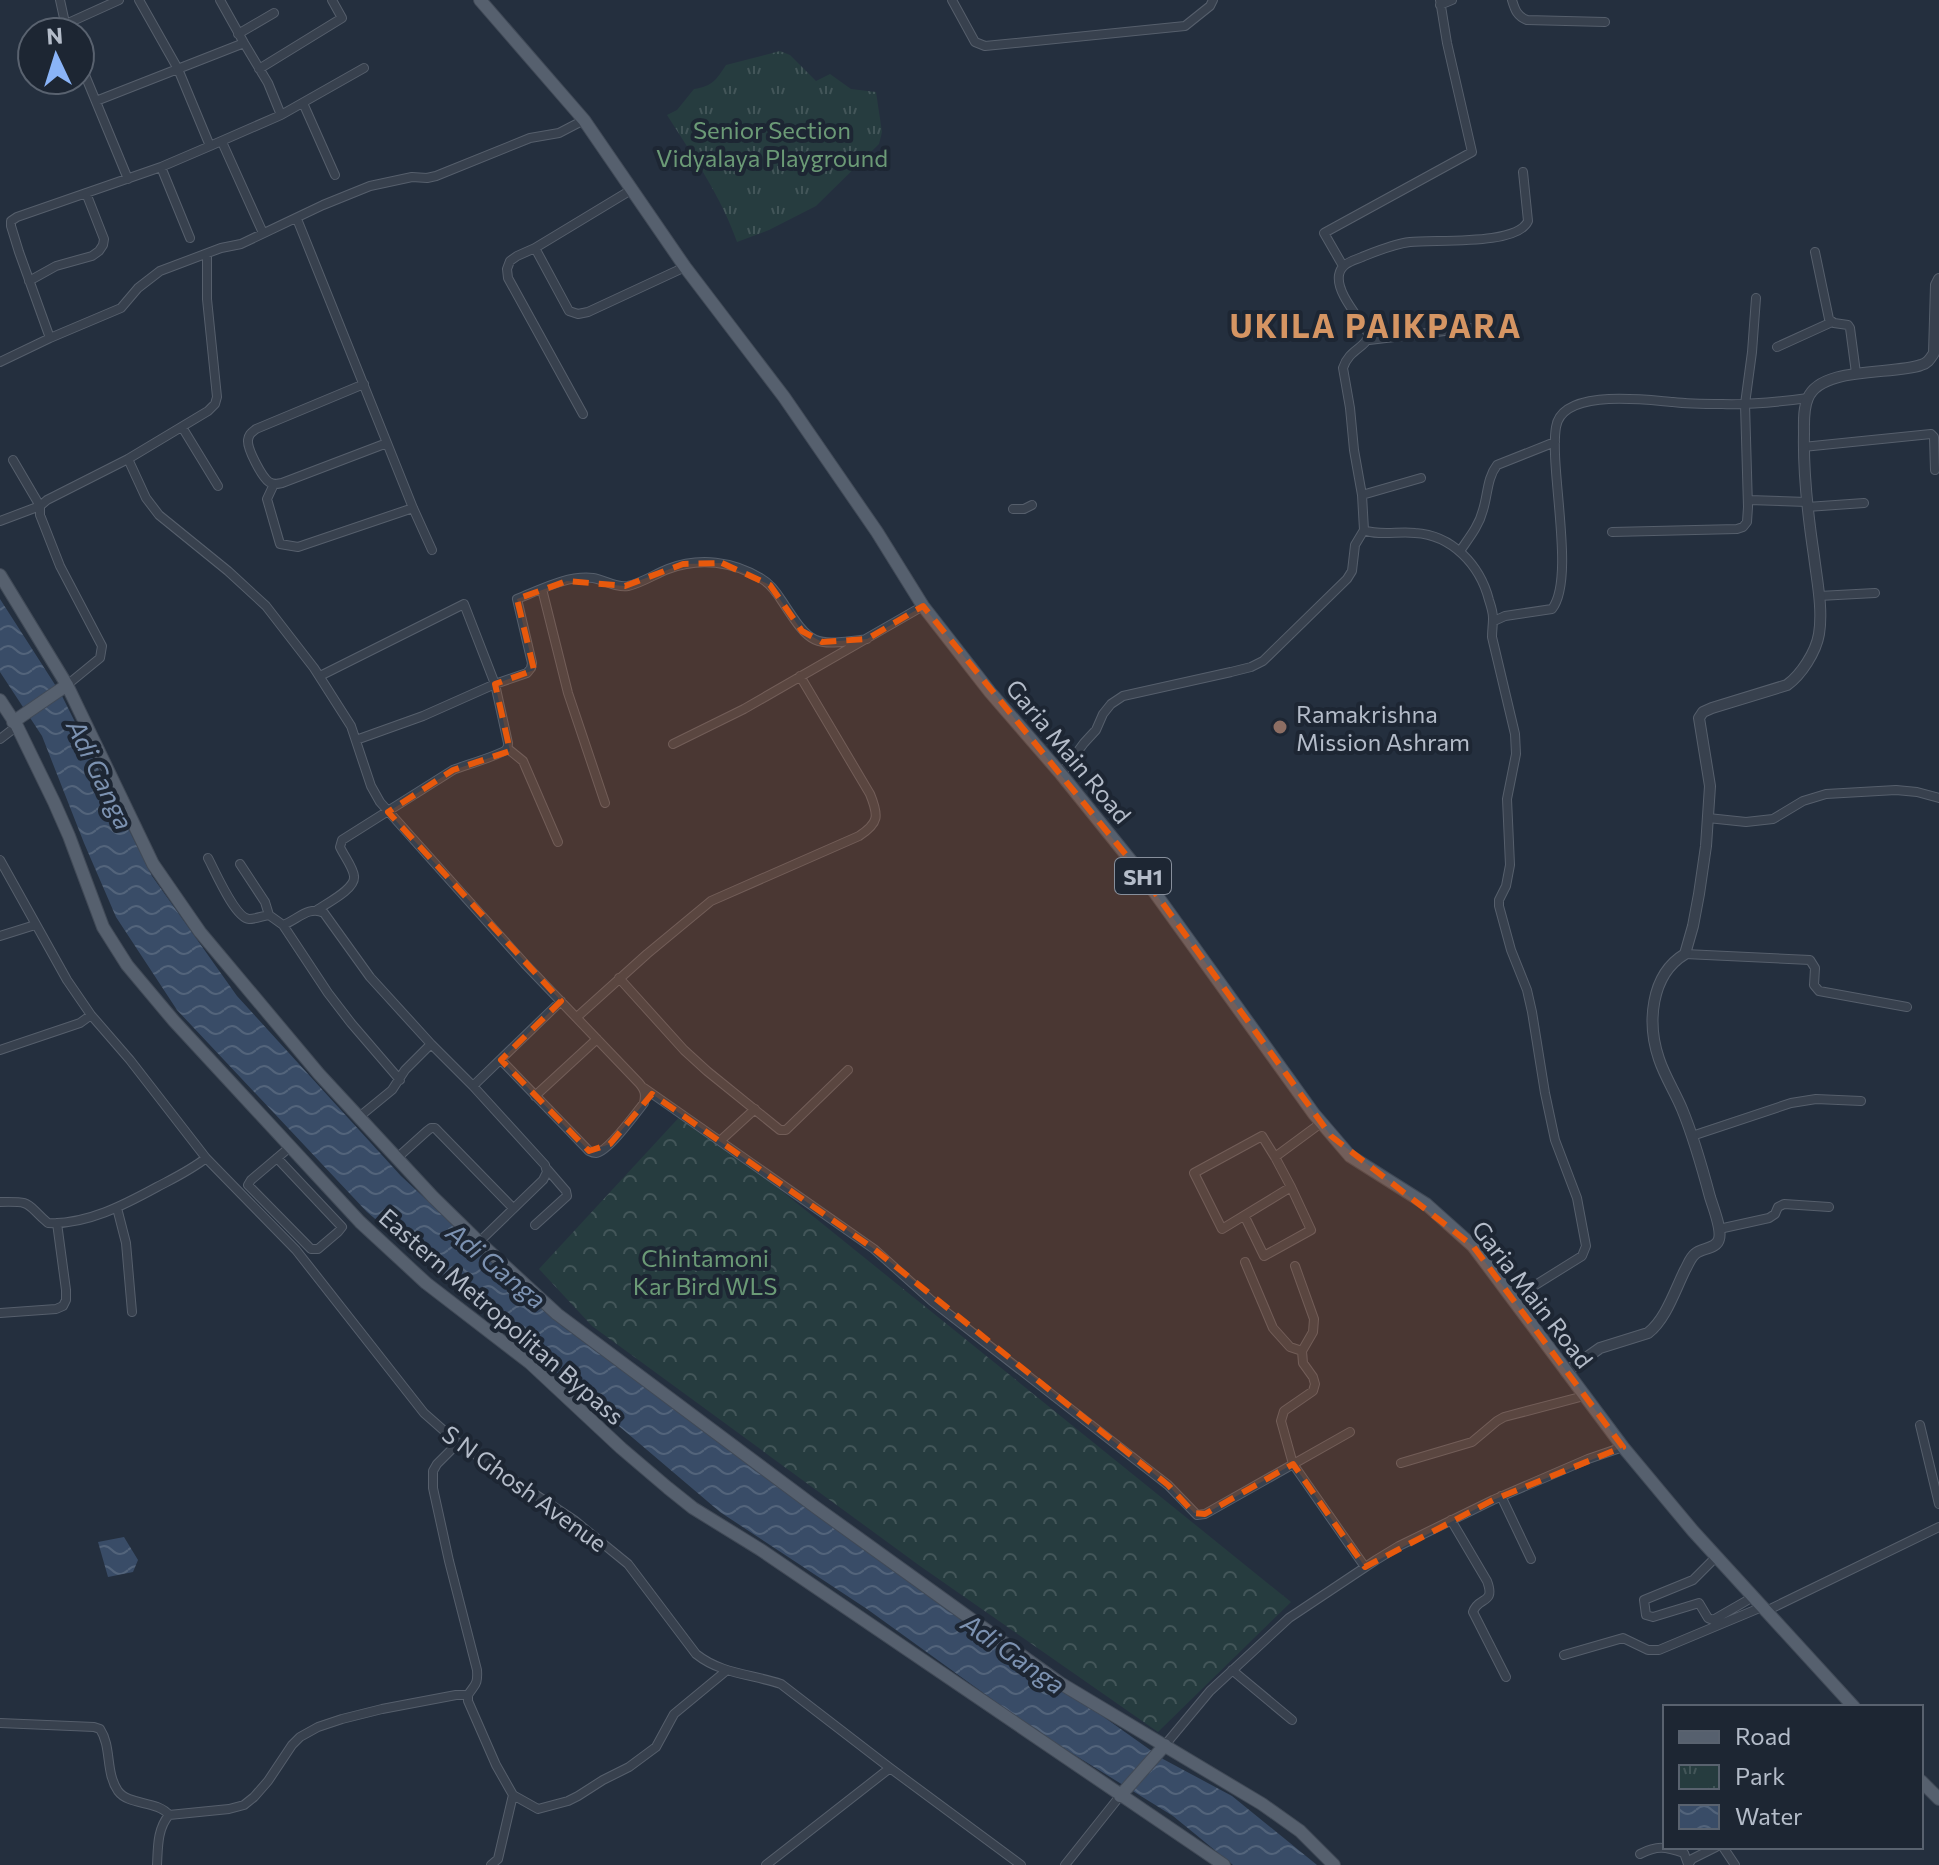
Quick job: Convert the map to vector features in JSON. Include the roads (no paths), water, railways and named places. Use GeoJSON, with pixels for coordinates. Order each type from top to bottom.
{"type":"FeatureCollection","features":[{"type":"Feature","properties":{"kind":"main road","name":"Garia Main Road"},"geometry":{"type":"LineString","coordinates":[[480,0],[584,120],[685,267],[784,397],[877,532],[923,606],[990,692],[1140,872],[1321,1123],[1350,1156],[1426,1204],[1473,1246],[1623,1447],[1716,1557],[1852,1705]]}},
{"type":"Feature","properties":{"kind":"main road","name":"Eastern Metropolitan Bypass"},"geometry":{"type":"LineString","coordinates":[[0,575],[153,864],[200,932],[319,1074],[479,1242],[557,1314],[814,1506],[1060,1683],[1275,1813],[1300,1831],[1334,1865]]}},
{"type":"Feature","properties":{"kind":"main road"},"geometry":{"type":"LineString","coordinates":[[15,724],[28,711],[62,689]]}},
{"type":"Feature","properties":{"kind":"main road","name":"Eastern Metropolitan Bypass"},"geometry":{"type":"LineString","coordinates":[[0,700],[15,724],[69,836],[103,927],[127,965],[174,1021],[392,1253],[445,1299],[530,1363],[621,1448],[693,1508],[761,1550],[1224,1865]]}},
{"type":"Feature","properties":{"kind":"main road"},"geometry":{"type":"LineString","coordinates":[[1120,1796],[1165,1745]]}},
{"type":"Feature","properties":{"kind":"main road"},"geometry":{"type":"LineString","coordinates":[[1923,1783],[1939,1799]]}},
{"type":"Feature","properties":{"kind":"street"},"geometry":{"type":"LineString","coordinates":[[89,16],[119,0]]}},
{"type":"Feature","properties":{"kind":"street"},"geometry":{"type":"LineString","coordinates":[[139,0],[178,69],[210,146]]}},
{"type":"Feature","properties":{"kind":"street"},"geometry":{"type":"LineString","coordinates":[[220,0],[268,83],[281,115]]}},
{"type":"Feature","properties":{"kind":"street"},"geometry":{"type":"LineString","coordinates":[[259,69],[342,18],[332,0]]}},
{"type":"Feature","properties":{"kind":"street"},"geometry":{"type":"LineString","coordinates":[[952,0],[975,42],[985,46],[1185,26],[1213,0]]}},
{"type":"Feature","properties":{"kind":"street"},"geometry":{"type":"LineString","coordinates":[[1343,266],[1324,233],[1472,152],[1440,2],[1452,0]]}},
{"type":"Feature","properties":{"kind":"street"},"geometry":{"type":"LineString","coordinates":[[1512,0],[1517,13],[1527,20],[1605,22]]}},
{"type":"Feature","properties":{"kind":"street"},"geometry":{"type":"LineString","coordinates":[[238,34],[274,13]]}},
{"type":"Feature","properties":{"kind":"street"},"geometry":{"type":"LineString","coordinates":[[96,101],[244,43]]}},
{"type":"Feature","properties":{"kind":"street"},"geometry":{"type":"LineString","coordinates":[[50,338],[11,221],[222,142],[281,115],[364,68]]}},
{"type":"Feature","properties":{"kind":"street"},"geometry":{"type":"LineString","coordinates":[[94,96],[128,179]]}},
{"type":"Feature","properties":{"kind":"street"},"geometry":{"type":"LineString","coordinates":[[303,103],[335,175]]}},
{"type":"Feature","properties":{"kind":"street"},"geometry":{"type":"LineString","coordinates":[[0,362],[121,308],[138,288],[160,271],[221,248],[241,244],[370,186],[394,179],[436,176],[530,138],[559,133],[584,120]]}},
{"type":"Feature","properties":{"kind":"street"},"geometry":{"type":"LineString","coordinates":[[222,142],[263,233]]}},
{"type":"Feature","properties":{"kind":"street"},"geometry":{"type":"LineString","coordinates":[[161,167],[190,238]]}},
{"type":"Feature","properties":{"kind":"street"},"geometry":{"type":"LineString","coordinates":[[1369,340],[1340,287],[1339,272],[1343,266],[1408,242],[1471,240],[1519,232],[1528,221],[1523,172]]}},
{"type":"Feature","properties":{"kind":"street"},"geometry":{"type":"LineString","coordinates":[[583,414],[508,278],[507,269],[510,261],[517,256],[631,190]]}},
{"type":"Feature","properties":{"kind":"street"},"geometry":{"type":"LineString","coordinates":[[29,281],[56,266],[92,256],[103,245],[104,239],[86,193]]}},
{"type":"Feature","properties":{"kind":"street"},"geometry":{"type":"LineString","coordinates":[[297,219],[432,550]]}},
{"type":"Feature","properties":{"kind":"street"},"geometry":{"type":"LineString","coordinates":[[535,248],[569,311],[578,314],[685,267]]}},
{"type":"Feature","properties":{"kind":"street"},"geometry":{"type":"LineString","coordinates":[[1815,252],[1832,322]]}},
{"type":"Feature","properties":{"kind":"street"},"geometry":{"type":"LineString","coordinates":[[0,521],[40,506],[128,459],[215,404],[207,255]]}},
{"type":"Feature","properties":{"kind":"street"},"geometry":{"type":"LineString","coordinates":[[1685,954],[1699,894],[1710,786],[1699,718],[1712,708],[1791,683],[1816,644],[1820,622],[1819,596],[1803,447],[1808,398],[1822,384],[1856,373],[1920,366],[1929,361],[1936,354],[1936,285],[1939,279]]}},
{"type":"Feature","properties":{"kind":"street"},"geometry":{"type":"LineString","coordinates":[[1612,532],[1737,529],[1747,522],[1745,404],[1756,298]]}},
{"type":"Feature","properties":{"kind":"street"},"geometry":{"type":"LineString","coordinates":[[1777,347],[1832,322],[1845,324],[1850,328],[1856,373]]}},
{"type":"Feature","properties":{"kind":"street"},"geometry":{"type":"LineString","coordinates":[[1061,774],[1096,730],[1111,704],[1123,696],[1251,667],[1263,661],[1347,579],[1352,571],[1355,545],[1364,530],[1344,363],[1369,340],[1470,328]]}},
{"type":"Feature","properties":{"kind":"street"},"geometry":{"type":"LineString","coordinates":[[364,384],[256,429],[249,435],[248,442],[260,470],[267,481],[274,484],[387,443]]}},
{"type":"Feature","properties":{"kind":"street"},"geometry":{"type":"LineString","coordinates":[[1494,621],[1505,616],[1552,609],[1557,603],[1562,552],[1555,442],[1556,422],[1563,412],[1578,405],[1627,398],[1745,404],[1808,398]]}},
{"type":"Feature","properties":{"kind":"street"},"geometry":{"type":"LineString","coordinates":[[182,427],[218,486]]}},
{"type":"Feature","properties":{"kind":"street"},"geometry":{"type":"LineString","coordinates":[[1803,447],[1931,434],[1934,437],[1935,470]]}},
{"type":"Feature","properties":{"kind":"street"},"geometry":{"type":"LineString","coordinates":[[1460,551],[1480,520],[1492,471],[1497,465],[1555,442]]}},
{"type":"Feature","properties":{"kind":"street"},"geometry":{"type":"LineString","coordinates":[[128,459],[146,498],[159,515],[266,606],[320,676],[346,716],[371,786],[388,812],[525,964],[644,1088],[874,1249],[932,1301],[1168,1485],[1197,1515],[1205,1514],[1350,1432]]}},
{"type":"Feature","properties":{"kind":"street"},"geometry":{"type":"LineString","coordinates":[[13,460],[40,506],[40,515],[60,566],[102,646],[100,658],[62,689]]}},
{"type":"Feature","properties":{"kind":"street"},"geometry":{"type":"LineString","coordinates":[[1362,495],[1421,478]]}},
{"type":"Feature","properties":{"kind":"street"},"geometry":{"type":"LineString","coordinates":[[274,484],[267,499],[280,544],[298,547],[413,508]]}},
{"type":"Feature","properties":{"kind":"street"},"geometry":{"type":"LineString","coordinates":[[1749,500],[1807,504],[1864,503]]}},
{"type":"Feature","properties":{"kind":"street"},"geometry":{"type":"LineString","coordinates":[[1013,509],[1032,505]]}},
{"type":"Feature","properties":{"kind":"street"},"geometry":{"type":"LineString","coordinates":[[1364,530],[1373,533],[1418,533],[1449,543],[1460,551],[1482,578],[1494,621],[1492,637],[1515,734],[1516,754],[1507,799],[1510,865],[1499,906],[1511,950],[1527,990],[1549,1115],[1577,1198],[1586,1246],[1582,1256],[1513,1299]]}},
{"type":"Feature","properties":{"kind":"street"},"geometry":{"type":"LineString","coordinates":[[356,740],[527,673],[532,663],[517,599],[581,578],[625,586],[683,564],[701,561],[722,563],[770,585],[810,638],[838,643],[867,639]]}},
{"type":"Feature","properties":{"kind":"street"},"geometry":{"type":"LineString","coordinates":[[542,589],[568,693],[605,803]]}},
{"type":"Feature","properties":{"kind":"street"},"geometry":{"type":"LineString","coordinates":[[1819,596],[1875,593]]}},
{"type":"Feature","properties":{"kind":"street"},"geometry":{"type":"LineString","coordinates":[[283,925],[317,910],[347,891],[355,879],[340,847],[342,840],[453,770],[504,753],[508,743],[495,684],[464,604],[320,676]]}},
{"type":"Feature","properties":{"kind":"street"},"geometry":{"type":"LineString","coordinates":[[673,744],[744,709],[923,606]]}},
{"type":"Feature","properties":{"kind":"street"},"geometry":{"type":"LineString","coordinates":[[577,1017],[711,901],[873,827],[876,808],[870,794],[800,676]]}},
{"type":"Feature","properties":{"kind":"street"},"geometry":{"type":"LineString","coordinates":[[0,739],[15,724]]}},
{"type":"Feature","properties":{"kind":"street"},"geometry":{"type":"LineString","coordinates":[[507,748],[523,761],[558,842]]}},
{"type":"Feature","properties":{"kind":"street"},"geometry":{"type":"LineString","coordinates":[[1708,818],[1746,822],[1773,819],[1803,801],[1826,794],[1896,790],[1939,798]]}},
{"type":"Feature","properties":{"kind":"street"},"geometry":{"type":"LineString","coordinates":[[208,858],[241,916],[250,919],[269,915]]}},
{"type":"Feature","properties":{"kind":"street","name":"S N Ghosh Avenue"},"geometry":{"type":"LineString","coordinates":[[0,860],[67,980],[91,1015],[206,1158],[296,1250],[424,1413],[458,1443],[562,1512],[609,1548],[635,1572],[696,1654],[709,1664],[781,1684],[1021,1865]]}},
{"type":"Feature","properties":{"kind":"street"},"geometry":{"type":"LineString","coordinates":[[240,864],[265,902],[269,915],[283,925],[343,1013],[400,1080]]}},
{"type":"Feature","properties":{"kind":"street"},"geometry":{"type":"LineString","coordinates":[[317,910],[324,913],[370,977],[566,1191],[567,1196],[535,1225]]}},
{"type":"Feature","properties":{"kind":"street"},"geometry":{"type":"LineString","coordinates":[[0,936],[35,925]]}},
{"type":"Feature","properties":{"kind":"street"},"geometry":{"type":"LineString","coordinates":[[1566,1372],[1600,1348],[1648,1333],[1693,1257],[1719,1240],[1719,1229],[1692,1136],[1659,1061],[1654,1031],[1656,990],[1663,974],[1674,961],[1685,954],[1810,960],[1815,968],[1814,985],[1819,991],[1907,1007]]}},
{"type":"Feature","properties":{"kind":"street"},"geometry":{"type":"LineString","coordinates":[[619,978],[684,1050],[780,1130],[786,1130],[848,1070]]}},
{"type":"Feature","properties":{"kind":"street"},"geometry":{"type":"LineString","coordinates":[[473,1086],[561,1001]]}},
{"type":"Feature","properties":{"kind":"street"},"geometry":{"type":"LineString","coordinates":[[0,1050],[80,1023],[91,1015]]}},
{"type":"Feature","properties":{"kind":"street"},"geometry":{"type":"LineString","coordinates":[[535,1096],[597,1039]]}},
{"type":"Feature","properties":{"kind":"street"},"geometry":{"type":"LineString","coordinates":[[359,1117],[386,1096],[405,1070],[431,1044]]}},
{"type":"Feature","properties":{"kind":"street"},"geometry":{"type":"LineString","coordinates":[[501,1060],[589,1151],[596,1153],[610,1144],[644,1103],[644,1088]]}},
{"type":"Feature","properties":{"kind":"street"},"geometry":{"type":"LineString","coordinates":[[1692,1136],[1791,1103],[1816,1099],[1861,1101]]}},
{"type":"Feature","properties":{"kind":"street"},"geometry":{"type":"LineString","coordinates":[[720,1141],[755,1109]]}},
{"type":"Feature","properties":{"kind":"street"},"geometry":{"type":"LineString","coordinates":[[1275,1157],[1321,1123]]}},
{"type":"Feature","properties":{"kind":"street"},"geometry":{"type":"LineString","coordinates":[[397,1158],[427,1131],[435,1128],[513,1208]]}},
{"type":"Feature","properties":{"kind":"street"},"geometry":{"type":"LineString","coordinates":[[1245,1217],[1264,1256],[1310,1232],[1311,1228],[1291,1187],[1262,1136],[1194,1173],[1223,1229],[1291,1187]]}},
{"type":"Feature","properties":{"kind":"street"},"geometry":{"type":"LineString","coordinates":[[277,1158],[340,1224],[341,1230],[318,1249],[308,1246],[249,1188],[249,1183],[277,1158],[290,1147]]}},
{"type":"Feature","properties":{"kind":"street"},"geometry":{"type":"LineString","coordinates":[[0,1202],[28,1203],[48,1223],[77,1220],[117,1208],[190,1170],[206,1158]]}},
{"type":"Feature","properties":{"kind":"street"},"geometry":{"type":"LineString","coordinates":[[479,1242],[543,1180],[547,1169]]}},
{"type":"Feature","properties":{"kind":"street"},"geometry":{"type":"LineString","coordinates":[[1719,1229],[1769,1218],[1784,1204],[1829,1207]]}},
{"type":"Feature","properties":{"kind":"street"},"geometry":{"type":"LineString","coordinates":[[117,1208],[126,1243],[132,1312]]}},
{"type":"Feature","properties":{"kind":"street"},"geometry":{"type":"LineString","coordinates":[[0,1313],[63,1306],[66,1290],[57,1223]]}},
{"type":"Feature","properties":{"kind":"street"},"geometry":{"type":"LineString","coordinates":[[1245,1262],[1273,1328],[1290,1347],[1302,1351]]}},
{"type":"Feature","properties":{"kind":"street"},"geometry":{"type":"LineString","coordinates":[[1295,1266],[1314,1319],[1313,1332],[1302,1351],[1303,1363],[1315,1384],[1313,1391],[1284,1411],[1281,1421],[1293,1464],[1365,1567]]}},
{"type":"Feature","properties":{"kind":"street"},"geometry":{"type":"LineString","coordinates":[[1401,1463],[1472,1442],[1504,1417],[1584,1396]]}},
{"type":"Feature","properties":{"kind":"street"},"geometry":{"type":"LineString","coordinates":[[1920,1425],[1939,1504]]}},
{"type":"Feature","properties":{"kind":"street"},"geometry":{"type":"LineString","coordinates":[[458,1443],[433,1471],[438,1513],[477,1670],[476,1686],[468,1695],[468,1701],[513,1795],[538,1809],[550,1807],[578,1796],[629,1767],[656,1747],[674,1714],[726,1671]]}},
{"type":"Feature","properties":{"kind":"street"},"geometry":{"type":"LineString","coordinates":[[1165,1745],[1210,1691],[1289,1618],[1365,1567],[1399,1546],[1501,1496],[1623,1447]]}},
{"type":"Feature","properties":{"kind":"street"},"geometry":{"type":"LineString","coordinates":[[1501,1496],[1531,1559]]}},
{"type":"Feature","properties":{"kind":"street"},"geometry":{"type":"LineString","coordinates":[[1451,1520],[1487,1581],[1490,1590],[1488,1598],[1473,1612],[1506,1677]]}},
{"type":"Feature","properties":{"kind":"street"},"geometry":{"type":"LineString","coordinates":[[1564,1655],[1619,1638],[1648,1650],[1659,1650],[1939,1527]]}},
{"type":"Feature","properties":{"kind":"street"},"geometry":{"type":"LineString","coordinates":[[1716,1557],[1693,1580],[1644,1600],[1646,1615],[1653,1617],[1699,1603],[1708,1618],[1713,1620],[1760,1605]]}},
{"type":"Feature","properties":{"kind":"street"},"geometry":{"type":"LineString","coordinates":[[1232,1670],[1292,1720]]}},
{"type":"Feature","properties":{"kind":"street"},"geometry":{"type":"LineString","coordinates":[[157,1865],[161,1829],[169,1815],[244,1805],[268,1781],[292,1745],[318,1727],[382,1709],[468,1695]]}},
{"type":"Feature","properties":{"kind":"street"},"geometry":{"type":"LineString","coordinates":[[0,1723],[100,1729],[105,1739],[111,1773],[120,1793],[161,1808],[169,1815]]}},
{"type":"Feature","properties":{"kind":"street"},"geometry":{"type":"LineString","coordinates":[[766,1865],[890,1768]]}},
{"type":"Feature","properties":{"kind":"street"},"geometry":{"type":"LineString","coordinates":[[491,1865],[498,1859],[513,1795]]}},
{"type":"Feature","properties":{"kind":"street"},"geometry":{"type":"LineString","coordinates":[[1065,1865],[1120,1796]]}},
{"type":"Feature","properties":{"kind":"street"},"geometry":{"type":"LineString","coordinates":[[1640,1854],[1655,1847],[1663,1848]]}},
{"type":"Feature","properties":{"kind":"street"},"geometry":{"type":"LineString","coordinates":[[1671,1849],[1684,1853],[1688,1864]]}},
{"type":"Feature","properties":{"kind":"street"},"geometry":{"type":"LineString","coordinates":[[1688,1864],[1712,1849]]}},
{"type":"Feature","properties":{"kind":"water","name":"Adi Ganga"},"geometry":{"type":"Polygon","coordinates":[[[0,599],[61,694],[152,876],[237,996],[401,1176],[562,1326],[809,1508],[1163,1759],[1232,1796],[1317,1865],[1233,1865],[1173,1816],[1036,1731],[867,1609],[720,1512],[367,1212],[177,1010],[116,917],[42,736],[0,672],[0,599]]]}},
{"type":"Feature","properties":{"kind":"water"},"geometry":{"type":"Polygon","coordinates":[[[124,1537],[138,1560],[133,1572],[108,1577],[98,1542],[124,1537]]]}},
{"type":"Feature","properties":{"kind":"place","name":"Ramakrishna Mission Ashram"},"geometry":{"type":"Point","coordinates":[1280,727]}},
{"type":"Feature","properties":{"kind":"district","name":"UKILA PAIKPARA"},"geometry":{"type":"Point","coordinates":[1376,325]}},
{"type":"Feature","properties":{"kind":"park label","name":"Senior Section Vidyalaya Playground"},"geometry":{"type":"Point","coordinates":[772,143]}},
{"type":"Feature","properties":{"kind":"park label","name":"Chintamoni Kar Bird WLS"},"geometry":{"type":"Point","coordinates":[705,1271]}}]}
